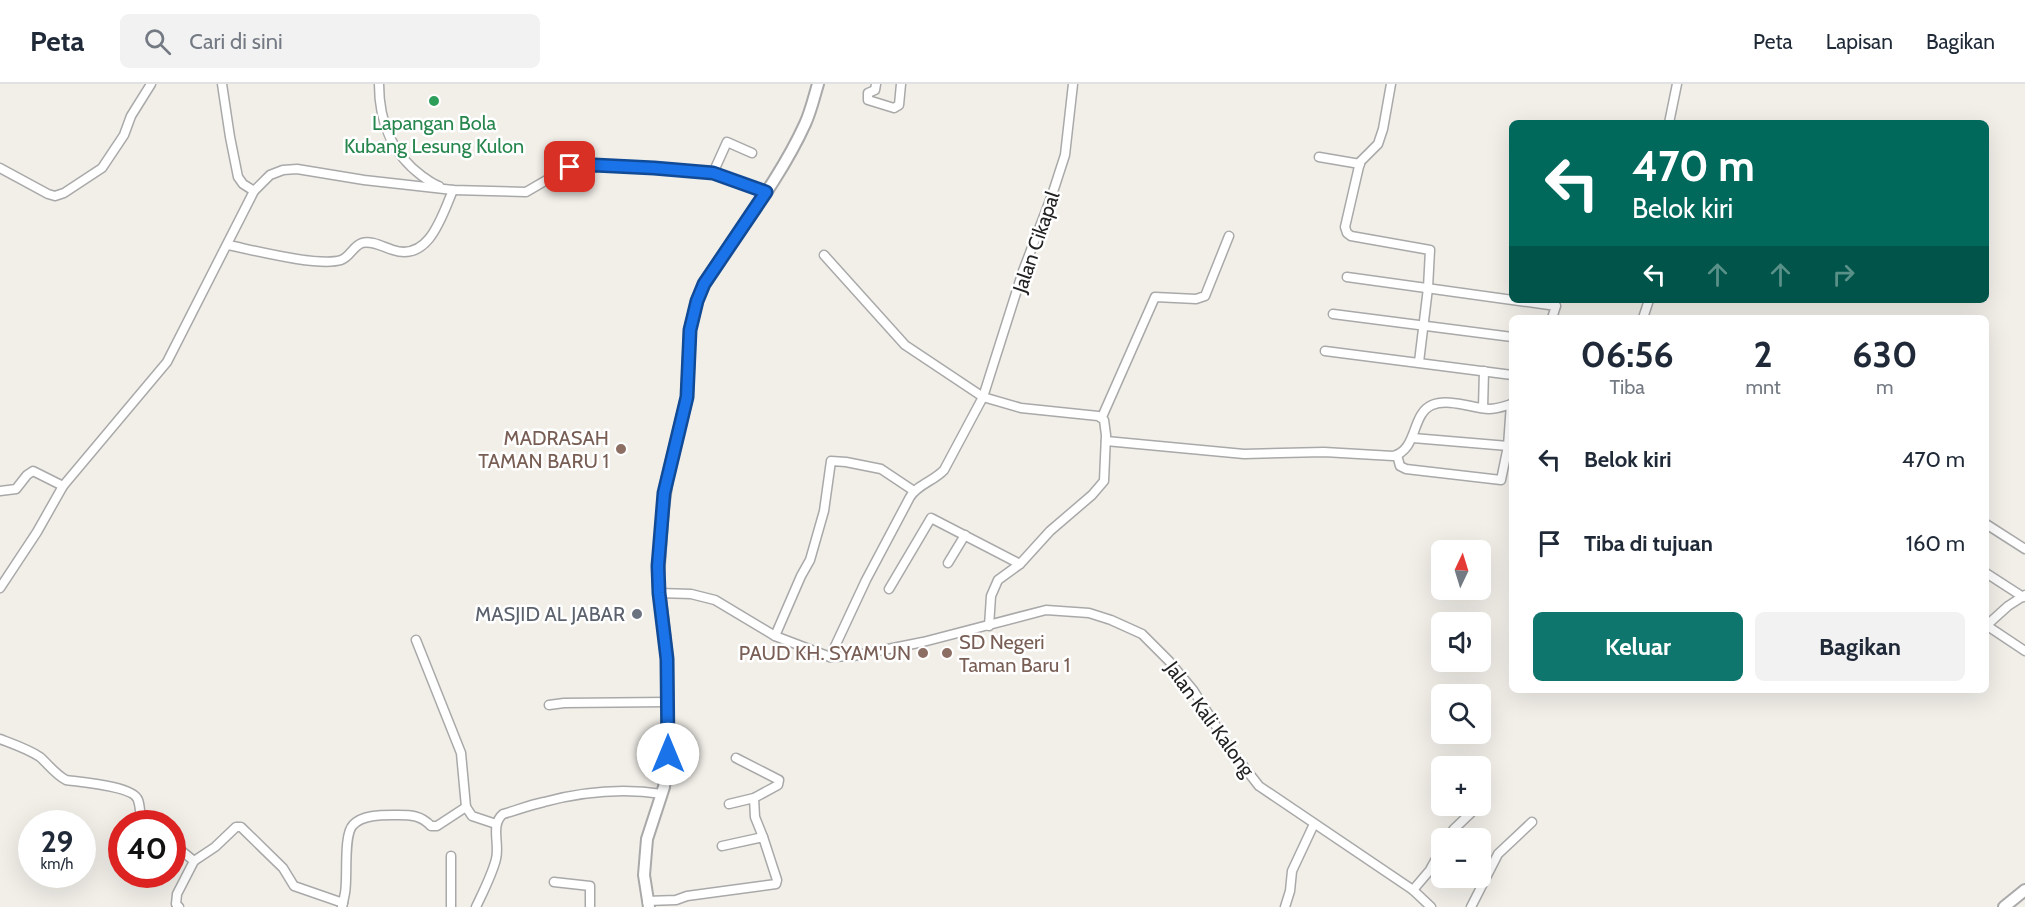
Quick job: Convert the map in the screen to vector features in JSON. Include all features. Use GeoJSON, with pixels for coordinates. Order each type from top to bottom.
{"type":"FeatureCollection","features":[{"type":"Feature","properties":{"kind":"street"},"geometry":{"type":"LineString","coordinates":[[0,168],[48,194],[55,196],[64,193],[102,168],[124,135],[131,116],[151,84]]}},
{"type":"Feature","properties":{"kind":"street"},"geometry":{"type":"LineString","coordinates":[[222,84],[238,177],[243,184],[254,191]]}},
{"type":"Feature","properties":{"kind":"street"},"geometry":{"type":"LineString","coordinates":[[379,84],[384,119],[398,154],[433,184],[453,190]]}},
{"type":"Feature","properties":{"kind":"street"},"geometry":{"type":"LineString","coordinates":[[754,798],[754,810],[777,880],[774,885],[699,894],[678,900],[648,904],[644,865],[647,839],[662,794],[668,754],[667,659],[658,566],[664,493],[684,416],[689,375],[690,330],[704,284],[766,192],[805,124],[818,84]]}},
{"type":"Feature","properties":{"kind":"street"},"geometry":{"type":"LineString","coordinates":[[876,84],[875,90],[868,93],[868,100],[895,108],[899,105],[901,84]]}},
{"type":"Feature","properties":{"kind":"street","name":"Jalan Cikapal"},"geometry":{"type":"LineString","coordinates":[[914,490],[935,480],[944,470],[983,397],[1023,271],[1065,155],[1073,84]]}},
{"type":"Feature","properties":{"kind":"street"},"geometry":{"type":"LineString","coordinates":[[1390,84],[1383,129],[1378,144],[1360,164],[1345,227],[1351,236],[1431,250],[1419,362]]}},
{"type":"Feature","properties":{"kind":"street"},"geometry":{"type":"LineString","coordinates":[[1670,120],[1676,84]]}},
{"type":"Feature","properties":{"kind":"street"},"geometry":{"type":"LineString","coordinates":[[713,173],[727,142],[752,153]]}},
{"type":"Feature","properties":{"kind":"street"},"geometry":{"type":"LineString","coordinates":[[1319,157],[1360,164]]}},
{"type":"Feature","properties":{"kind":"street"},"geometry":{"type":"LineString","coordinates":[[0,588],[37,532],[63,486],[166,362],[254,191],[270,175],[283,170],[297,169],[453,190],[526,192],[563,170],[577,166],[654,168],[713,173],[766,192]]}},
{"type":"Feature","properties":{"kind":"street"},"geometry":{"type":"LineString","coordinates":[[228,245],[293,258],[335,261],[346,258],[361,243],[410,253],[425,244],[437,226],[453,190]]}},
{"type":"Feature","properties":{"kind":"street"},"geometry":{"type":"LineString","coordinates":[[1102,417],[1155,297],[1196,299],[1205,296],[1229,236]]}},
{"type":"Feature","properties":{"kind":"street"},"geometry":{"type":"LineString","coordinates":[[824,255],[905,345],[983,397],[1021,408],[1102,417]]}},
{"type":"Feature","properties":{"kind":"street"},"geometry":{"type":"LineString","coordinates":[[1347,277],[1509,297]]}},
{"type":"Feature","properties":{"kind":"street"},"geometry":{"type":"LineString","coordinates":[[1333,314],[1509,337]]}},
{"type":"Feature","properties":{"kind":"street"},"geometry":{"type":"LineString","coordinates":[[1325,351],[1509,375]]}},
{"type":"Feature","properties":{"kind":"street"},"geometry":{"type":"LineString","coordinates":[[1483,408],[1484,371]]}},
{"type":"Feature","properties":{"kind":"street"},"geometry":{"type":"LineString","coordinates":[[1398,455],[1413,438],[1421,416],[1428,407],[1443,403],[1492,409],[1509,405]]}},
{"type":"Feature","properties":{"kind":"street"},"geometry":{"type":"LineString","coordinates":[[989,626],[994,587],[1003,574],[1020,564],[1050,531],[1092,495],[1104,481],[1106,424],[1102,417]]}},
{"type":"Feature","properties":{"kind":"street"},"geometry":{"type":"LineString","coordinates":[[1398,455],[1400,466],[1406,470],[1499,481],[1502,479],[1509,432]]}},
{"type":"Feature","properties":{"kind":"street"},"geometry":{"type":"LineString","coordinates":[[1413,438],[1508,446]]}},
{"type":"Feature","properties":{"kind":"street"},"geometry":{"type":"LineString","coordinates":[[1106,441],[1244,453],[1324,452],[1398,455]]}},
{"type":"Feature","properties":{"kind":"street"},"geometry":{"type":"LineString","coordinates":[[775,636],[810,560],[824,511],[831,461],[867,465],[883,470],[914,490],[866,580],[830,657]]}},
{"type":"Feature","properties":{"kind":"street"},"geometry":{"type":"LineString","coordinates":[[0,491],[16,489],[33,471],[63,486]]}},
{"type":"Feature","properties":{"kind":"street"},"geometry":{"type":"LineString","coordinates":[[889,589],[930,518],[1020,564]]}},
{"type":"Feature","properties":{"kind":"street"},"geometry":{"type":"LineString","coordinates":[[1989,527],[2025,549]]}},
{"type":"Feature","properties":{"kind":"street"},"geometry":{"type":"LineString","coordinates":[[948,563],[965,535]]}},
{"type":"Feature","properties":{"kind":"street"},"geometry":{"type":"LineString","coordinates":[[1989,575],[2024,596],[1989,622]]}},
{"type":"Feature","properties":{"kind":"street","name":"Jalan Kali Kalong"},"geometry":{"type":"LineString","coordinates":[[659,593],[691,594],[715,600],[775,636],[830,657],[853,656],[989,626],[1046,610],[1089,613],[1111,620],[1142,634],[1169,661],[1193,690],[1259,786],[1413,890],[1431,907]]}},
{"type":"Feature","properties":{"kind":"street"},"geometry":{"type":"LineString","coordinates":[[1989,628],[2025,651]]}},
{"type":"Feature","properties":{"kind":"street"},"geometry":{"type":"LineString","coordinates":[[416,640],[461,753],[466,807],[472,816],[496,824]]}},
{"type":"Feature","properties":{"kind":"street"},"geometry":{"type":"LineString","coordinates":[[549,705],[668,702]]}},
{"type":"Feature","properties":{"kind":"street"},"geometry":{"type":"LineString","coordinates":[[0,739],[29,750],[66,780],[121,789],[134,794],[138,799],[139,810]]}},
{"type":"Feature","properties":{"kind":"street"},"geometry":{"type":"LineString","coordinates":[[729,804],[754,798],[778,785],[779,780],[736,758]]}},
{"type":"Feature","properties":{"kind":"street"},"geometry":{"type":"LineString","coordinates":[[476,907],[497,857],[496,824],[503,814],[561,798],[626,790],[662,794]]}},
{"type":"Feature","properties":{"kind":"street"},"geometry":{"type":"LineString","coordinates":[[179,907],[176,904],[177,894],[194,861],[215,847],[236,827],[241,827],[283,868],[294,886],[342,905],[345,893],[349,833],[353,824],[362,819],[379,816],[412,814],[422,818],[431,826],[437,826],[466,807]]}},
{"type":"Feature","properties":{"kind":"street"},"geometry":{"type":"LineString","coordinates":[[1455,828],[1468,816]]}},
{"type":"Feature","properties":{"kind":"street"},"geometry":{"type":"LineString","coordinates":[[1471,907],[1498,854],[1532,822]]}},
{"type":"Feature","properties":{"kind":"street"},"geometry":{"type":"LineString","coordinates":[[1285,907],[1290,891],[1292,871],[1314,824]]}},
{"type":"Feature","properties":{"kind":"street"},"geometry":{"type":"LineString","coordinates":[[722,846],[763,837]]}},
{"type":"Feature","properties":{"kind":"street"},"geometry":{"type":"LineString","coordinates":[[186,854],[194,861]]}},
{"type":"Feature","properties":{"kind":"street"},"geometry":{"type":"LineString","coordinates":[[451,856],[451,907]]}},
{"type":"Feature","properties":{"kind":"street"},"geometry":{"type":"LineString","coordinates":[[1413,890],[1431,868]]}},
{"type":"Feature","properties":{"kind":"street"},"geometry":{"type":"LineString","coordinates":[[554,882],[590,886],[590,907]]}},
{"type":"Feature","properties":{"kind":"street"},"geometry":{"type":"LineString","coordinates":[[2004,907],[2025,890]]}},
{"type":"Feature","properties":{"kind":"place","name":"Lapangan Bola Kubang Lesung Kulon"},"geometry":{"type":"Point","coordinates":[434,101]}},
{"type":"Feature","properties":{"kind":"place","name":"MADRASAH TAMAN BARU 1"},"geometry":{"type":"Point","coordinates":[621,449]}},
{"type":"Feature","properties":{"kind":"place","name":"MASJID AL JABAR"},"geometry":{"type":"Point","coordinates":[637,614]}},
{"type":"Feature","properties":{"kind":"place","name":"PAUD KH. SYAM'UN"},"geometry":{"type":"Point","coordinates":[923,653]}},
{"type":"Feature","properties":{"kind":"place","name":"SD Negeri Taman Baru 1"},"geometry":{"type":"Point","coordinates":[947,653]}},
{"type":"Feature","properties":{"kind":"route"},"geometry":{"type":"LineString","coordinates":[[570,167],[594,165],[713,173],[766,192],[704,284],[690,330],[687,397],[664,493],[658,566],[667,659],[668,754]]}}]}
